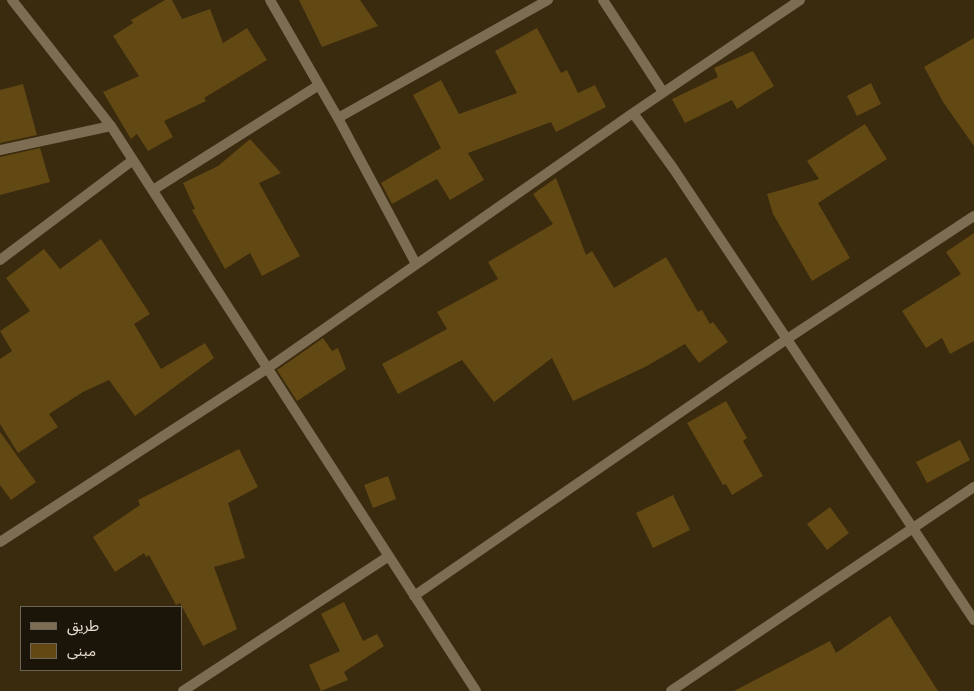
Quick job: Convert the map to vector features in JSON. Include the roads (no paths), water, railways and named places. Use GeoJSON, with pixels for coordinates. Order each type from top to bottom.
{"type":"FeatureCollection","features":[{"type":"Feature","properties":{"kind":"street"},"geometry":{"type":"LineString","coordinates":[[12,0],[110,126],[133,160],[476,691]]}},
{"type":"Feature","properties":{"kind":"street"},"geometry":{"type":"LineString","coordinates":[[270,0],[338,118],[416,264]]}},
{"type":"Feature","properties":{"kind":"street"},"geometry":{"type":"LineString","coordinates":[[338,118],[548,0]]}},
{"type":"Feature","properties":{"kind":"street"},"geometry":{"type":"LineString","coordinates":[[603,0],[663,92]]}},
{"type":"Feature","properties":{"kind":"street"},"geometry":{"type":"LineString","coordinates":[[0,542],[268,368],[663,92],[800,0]]}},
{"type":"Feature","properties":{"kind":"street"},"geometry":{"type":"LineString","coordinates":[[152,190],[319,85]]}},
{"type":"Feature","properties":{"kind":"street"},"geometry":{"type":"LineString","coordinates":[[634,113],[673,168],[974,620]]}},
{"type":"Feature","properties":{"kind":"street"},"geometry":{"type":"LineString","coordinates":[[0,150],[110,126]]}},
{"type":"Feature","properties":{"kind":"street"},"geometry":{"type":"LineString","coordinates":[[0,260],[133,160]]}},
{"type":"Feature","properties":{"kind":"street"},"geometry":{"type":"LineString","coordinates":[[414,596],[787,339],[974,216]]}},
{"type":"Feature","properties":{"kind":"street"},"geometry":{"type":"LineString","coordinates":[[671,691],[974,487]]}},
{"type":"Feature","properties":{"kind":"street"},"geometry":{"type":"LineString","coordinates":[[183,691],[389,556]]}}]}
